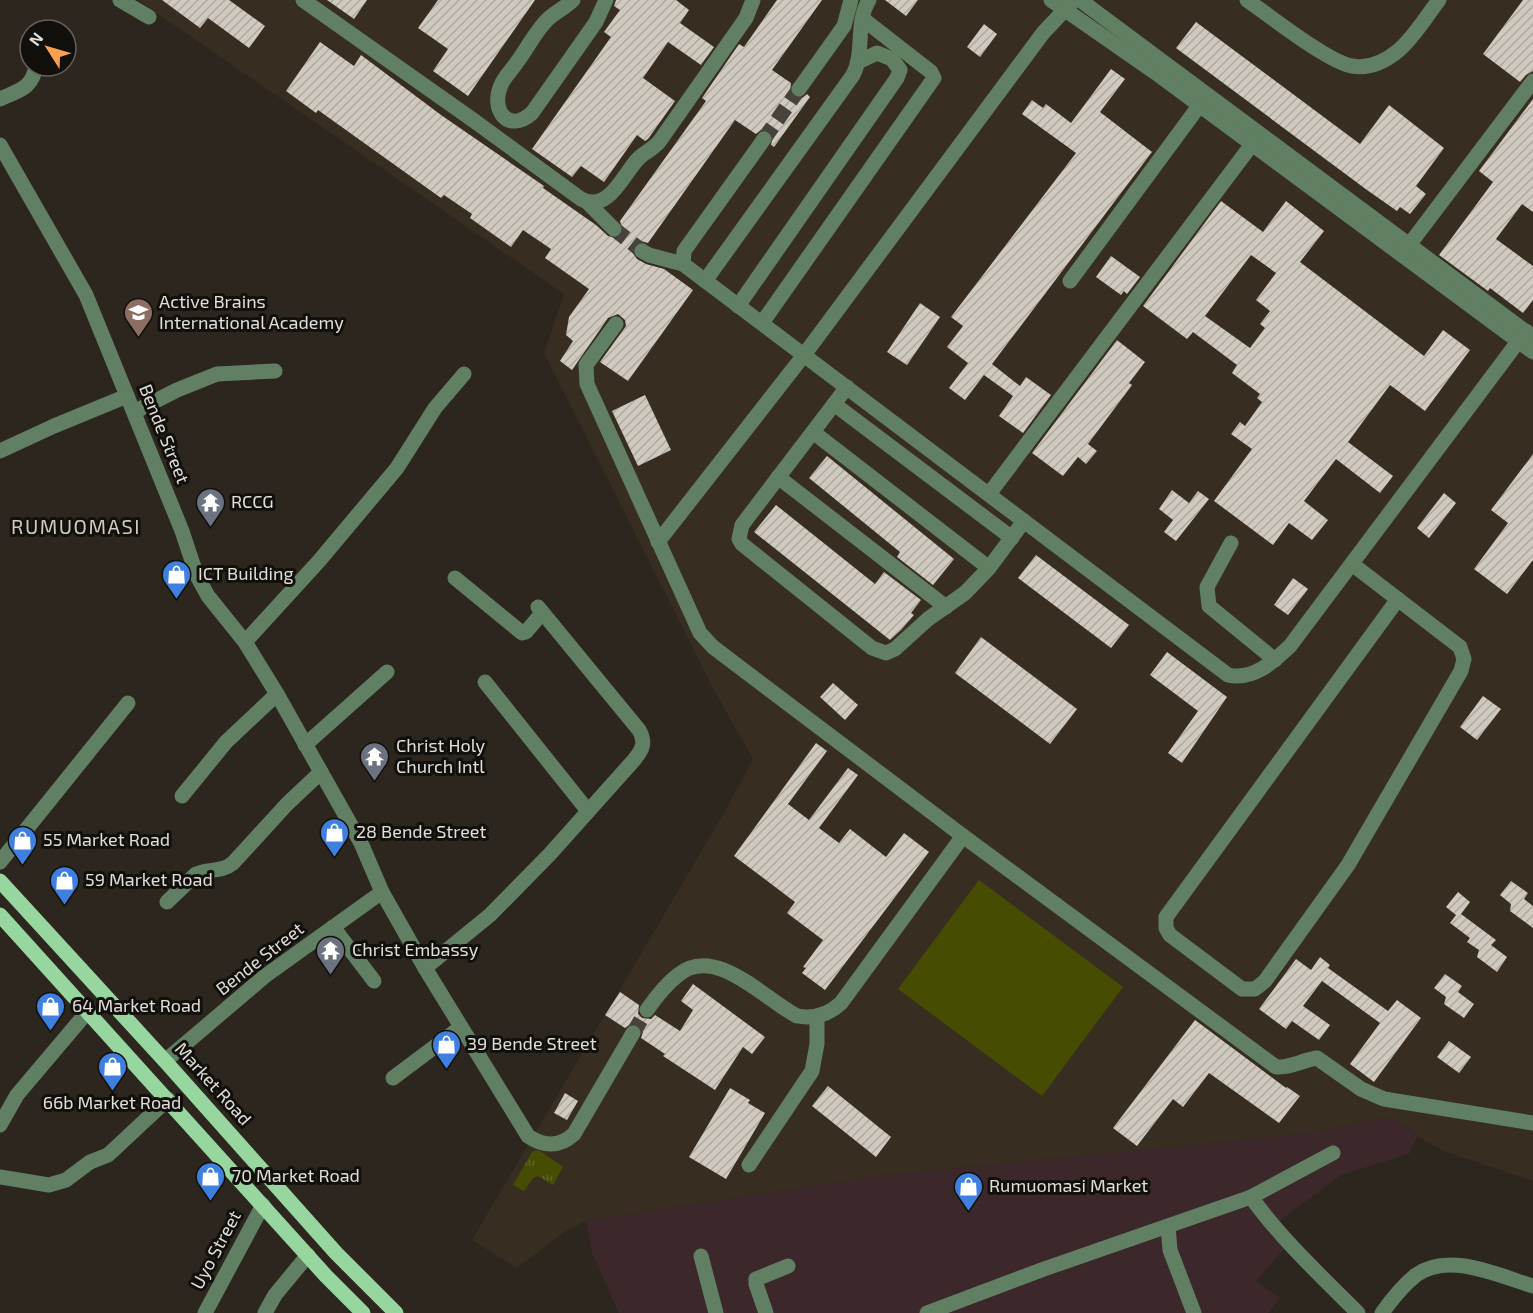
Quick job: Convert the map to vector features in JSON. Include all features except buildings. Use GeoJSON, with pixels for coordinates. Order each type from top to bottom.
{"type":"FeatureCollection","features":[{"type":"Feature","properties":{"kind":"main road","name":"Market Road"},"geometry":{"type":"LineString","coordinates":[[0,881],[336,1253],[396,1313]]}},
{"type":"Feature","properties":{"kind":"main road"},"geometry":{"type":"LineString","coordinates":[[0,915],[363,1313]]}},
{"type":"Feature","properties":{"kind":"street"},"geometry":{"type":"LineString","coordinates":[[120,0],[149,17]]}},
{"type":"Feature","properties":{"kind":"street"},"geometry":{"type":"LineString","coordinates":[[303,0],[588,203],[614,229]]}},
{"type":"Feature","properties":{"kind":"street"},"geometry":{"type":"LineString","coordinates":[[573,0],[547,20],[501,85],[497,103],[502,116],[509,121],[517,123],[532,113],[597,22],[606,0]]}},
{"type":"Feature","properties":{"kind":"street"},"geometry":{"type":"LineString","coordinates":[[588,203],[597,204],[606,200],[638,158],[659,142],[746,18],[753,0]]}},
{"type":"Feature","properties":{"kind":"street"},"geometry":{"type":"LineString","coordinates":[[799,88],[844,26],[851,0]]}},
{"type":"Feature","properties":{"kind":"street"},"geometry":{"type":"LineString","coordinates":[[705,281],[852,75],[858,62],[865,6],[869,0]]}},
{"type":"Feature","properties":{"kind":"street"},"geometry":{"type":"LineString","coordinates":[[1080,0],[1256,140],[1526,336],[1533,352]]}},
{"type":"Feature","properties":{"kind":"street"},"geometry":{"type":"LineString","coordinates":[[1254,2],[1331,57],[1351,66],[1368,66],[1382,61],[1399,50],[1439,0]]}},
{"type":"Feature","properties":{"kind":"street"},"geometry":{"type":"LineString","coordinates":[[658,542],[804,355],[1063,3],[1199,106],[1256,140]]}},
{"type":"Feature","properties":{"kind":"street"},"geometry":{"type":"LineString","coordinates":[[762,323],[934,78],[932,72],[863,19]]}},
{"type":"Feature","properties":{"kind":"street"},"geometry":{"type":"LineString","coordinates":[[738,306],[897,78],[900,70],[892,59],[877,53],[858,62]]}},
{"type":"Feature","properties":{"kind":"street"},"geometry":{"type":"LineString","coordinates":[[0,99],[28,86],[33,78]]}},
{"type":"Feature","properties":{"kind":"street"},"geometry":{"type":"LineString","coordinates":[[1405,250],[1533,81]]}},
{"type":"Feature","properties":{"kind":"street"},"geometry":{"type":"LineString","coordinates":[[473,120],[482,117],[497,103]]}},
{"type":"Feature","properties":{"kind":"street"},"geometry":{"type":"LineString","coordinates":[[1070,281],[1199,106]]}},
{"type":"Feature","properties":{"kind":"street"},"geometry":{"type":"LineString","coordinates":[[683,264],[684,251],[764,139]]}},
{"type":"Feature","properties":{"kind":"street"},"geometry":{"type":"LineString","coordinates":[[989,494],[1256,140]]}},
{"type":"Feature","properties":{"kind":"street","name":"Bende Street"},"geometry":{"type":"LineString","coordinates":[[0,145],[5,167],[86,295],[182,531],[197,576],[208,596],[245,642],[277,694],[361,843],[382,892],[425,968],[528,1136],[537,1143],[557,1145],[566,1142],[574,1134],[633,1032]]}},
{"type":"Feature","properties":{"kind":"street"},"geometry":{"type":"LineString","coordinates":[[642,251],[683,264],[1228,675],[1240,678],[1252,674],[1275,660],[1306,627],[1526,336]]}},
{"type":"Feature","properties":{"kind":"street"},"geometry":{"type":"LineString","coordinates":[[616,324],[586,365],[587,384],[700,633],[713,647],[963,836],[1276,1067],[1286,1068],[1305,1059],[1317,1058],[1361,1089],[1384,1099],[1533,1123]]}},
{"type":"Feature","properties":{"kind":"street"},"geometry":{"type":"LineString","coordinates":[[134,412],[177,390],[216,374],[275,371]]}},
{"type":"Feature","properties":{"kind":"street"},"geometry":{"type":"LineString","coordinates":[[245,642],[319,561],[397,468],[435,408],[464,374]]}},
{"type":"Feature","properties":{"kind":"street"},"geometry":{"type":"LineString","coordinates":[[847,387],[742,525],[739,539],[742,544],[872,648],[886,653],[895,649],[928,619],[965,593],[989,568],[1024,521]]}},
{"type":"Feature","properties":{"kind":"street"},"geometry":{"type":"LineString","coordinates":[[0,451],[127,396]]}},
{"type":"Feature","properties":{"kind":"street"},"geometry":{"type":"LineString","coordinates":[[834,404],[1012,538]]}},
{"type":"Feature","properties":{"kind":"street"},"geometry":{"type":"LineString","coordinates":[[813,432],[989,568]]}},
{"type":"Feature","properties":{"kind":"street"},"geometry":{"type":"LineString","coordinates":[[778,477],[946,607]]}},
{"type":"Feature","properties":{"kind":"street"},"geometry":{"type":"LineString","coordinates":[[1231,543],[1207,587],[1209,606],[1275,660]]}},
{"type":"Feature","properties":{"kind":"street"},"geometry":{"type":"LineString","coordinates":[[1352,564],[1398,599],[1460,647],[1464,659],[1461,671],[1348,865],[1265,981],[1255,989],[1242,989],[1170,935],[1166,928],[1166,917],[1398,599]]}},
{"type":"Feature","properties":{"kind":"street"},"geometry":{"type":"LineString","coordinates":[[425,968],[490,915],[634,760],[641,751],[644,741],[639,730],[540,610],[526,632],[522,633],[455,578]]}},
{"type":"Feature","properties":{"kind":"street"},"geometry":{"type":"LineString","coordinates":[[305,745],[387,672]]}},
{"type":"Feature","properties":{"kind":"street"},"geometry":{"type":"LineString","coordinates":[[485,682],[588,811]]}},
{"type":"Feature","properties":{"kind":"street"},"geometry":{"type":"LineString","coordinates":[[182,796],[226,742],[277,694]]}},
{"type":"Feature","properties":{"kind":"street"},"geometry":{"type":"LineString","coordinates":[[0,862],[128,703]]}},
{"type":"Feature","properties":{"kind":"street"},"geometry":{"type":"LineString","coordinates":[[167,902],[196,874],[202,871],[226,869],[321,772]]}},
{"type":"Feature","properties":{"kind":"street"},"geometry":{"type":"LineString","coordinates":[[647,1010],[679,973],[703,965],[721,968],[733,974],[797,1016],[807,1018],[828,1012],[841,1003],[963,836]]}},
{"type":"Feature","properties":{"kind":"street","name":"Bende Street"},"geometry":{"type":"LineString","coordinates":[[165,1061],[266,976],[382,892]]}},
{"type":"Feature","properties":{"kind":"street"},"geometry":{"type":"LineString","coordinates":[[333,927],[374,981]]}},
{"type":"Feature","properties":{"kind":"street"},"geometry":{"type":"LineString","coordinates":[[0,1125],[17,1095],[88,1011]]}},
{"type":"Feature","properties":{"kind":"street"},"geometry":{"type":"LineString","coordinates":[[749,1165],[812,1071],[817,1044],[817,1016]]}},
{"type":"Feature","properties":{"kind":"street"},"geometry":{"type":"LineString","coordinates":[[393,1078],[461,1027]]}},
{"type":"Feature","properties":{"kind":"street"},"geometry":{"type":"LineString","coordinates":[[0,1177],[49,1185],[66,1180],[90,1162],[108,1155],[168,1100]]}},
{"type":"Feature","properties":{"kind":"street"},"geometry":{"type":"LineString","coordinates":[[927,1313],[1251,1197],[1333,1153]]}},
{"type":"Feature","properties":{"kind":"street"},"geometry":{"type":"LineString","coordinates":[[1251,1197],[1275,1228],[1358,1313]]}},
{"type":"Feature","properties":{"kind":"street","name":"Uyo Street"},"geometry":{"type":"LineString","coordinates":[[205,1313],[263,1205]]}},
{"type":"Feature","properties":{"kind":"street"},"geometry":{"type":"LineString","coordinates":[[1168,1226],[1170,1250],[1194,1313]]}},
{"type":"Feature","properties":{"kind":"street"},"geometry":{"type":"LineString","coordinates":[[265,1313],[275,1295],[308,1255]]}},
{"type":"Feature","properties":{"kind":"street"},"geometry":{"type":"LineString","coordinates":[[700,1256],[716,1313]]}},
{"type":"Feature","properties":{"kind":"street"},"geometry":{"type":"LineString","coordinates":[[1382,1313],[1400,1290],[1418,1274],[1434,1267],[1450,1265],[1467,1267],[1533,1286]]}},
{"type":"Feature","properties":{"kind":"street"},"geometry":{"type":"LineString","coordinates":[[766,1313],[756,1279],[788,1266]]}},
{"type":"Feature","properties":{"kind":"shaded area"},"geometry":{"type":"Polygon","coordinates":[[[138,0],[1533,0],[1533,1181],[1443,1151],[1394,1119],[1383,1118],[1312,1133],[878,1176],[586,1221],[566,1231],[517,1268],[472,1240],[724,813],[753,759],[715,692],[544,353],[564,294],[138,0]]]}},
{"type":"Feature","properties":{"kind":"shaded area","name":"Rumuomasi Market"},"geometry":{"type":"Polygon","coordinates":[[[1383,1118],[1394,1119],[1417,1136],[1409,1154],[1341,1175],[1279,1221],[1294,1237],[1256,1281],[1280,1298],[1268,1313],[619,1313],[592,1253],[586,1221],[878,1176],[1312,1133],[1383,1118]]]}},
{"type":"Feature","properties":{"kind":"green space"},"geometry":{"type":"Polygon","coordinates":[[[979,880],[1123,987],[1042,1096],[898,989],[979,880]]]}},
{"type":"Feature","properties":{"kind":"green space"},"geometry":{"type":"Polygon","coordinates":[[[536,1150],[563,1167],[553,1185],[538,1176],[533,1178],[524,1191],[513,1185],[532,1152],[536,1150]]]}},
{"type":"Feature","properties":{"kind":"tunnel"},"geometry":{"type":"LineString","coordinates":[[764,139],[799,89]]}},
{"type":"Feature","properties":{"kind":"tunnel"},"geometry":{"type":"LineString","coordinates":[[614,229],[642,251]]}},
{"type":"Feature","properties":{"kind":"tunnel"},"geometry":{"type":"LineString","coordinates":[[633,1033],[647,1010]]}},
{"type":"Feature","properties":{"kind":"place","name":"Active Brains International Academy"},"geometry":{"type":"Point","coordinates":[138,338]}},
{"type":"Feature","properties":{"kind":"place","name":"RCCG"},"geometry":{"type":"Point","coordinates":[210,528]}},
{"type":"Feature","properties":{"kind":"place","name":"ICT Building"},"geometry":{"type":"Point","coordinates":[177,600]}},
{"type":"Feature","properties":{"kind":"place","name":"Christ Holy Church Intl"},"geometry":{"type":"Point","coordinates":[375,782]}},
{"type":"Feature","properties":{"kind":"place","name":"28 Bende Street"},"geometry":{"type":"Point","coordinates":[335,858]}},
{"type":"Feature","properties":{"kind":"place","name":"55 Market Road"},"geometry":{"type":"Point","coordinates":[22,866]}},
{"type":"Feature","properties":{"kind":"place","name":"59 Market Road"},"geometry":{"type":"Point","coordinates":[64,906]}},
{"type":"Feature","properties":{"kind":"place","name":"Christ Embassy"},"geometry":{"type":"Point","coordinates":[331,976]}},
{"type":"Feature","properties":{"kind":"place","name":"64 Market Road"},"geometry":{"type":"Point","coordinates":[51,1032]}},
{"type":"Feature","properties":{"kind":"place","name":"39 Bende Street"},"geometry":{"type":"Point","coordinates":[446,1070]}},
{"type":"Feature","properties":{"kind":"place","name":"66b Market Road"},"geometry":{"type":"Point","coordinates":[112,1092]}},
{"type":"Feature","properties":{"kind":"place","name":"70 Market Road"},"geometry":{"type":"Point","coordinates":[211,1202]}},
{"type":"Feature","properties":{"kind":"place","name":"Rumuomasi Market"},"geometry":{"type":"Point","coordinates":[968,1212]}},
{"type":"Feature","properties":{"kind":"district","name":"RUMUOMASI"},"geometry":{"type":"Point","coordinates":[76,527]}}]}
